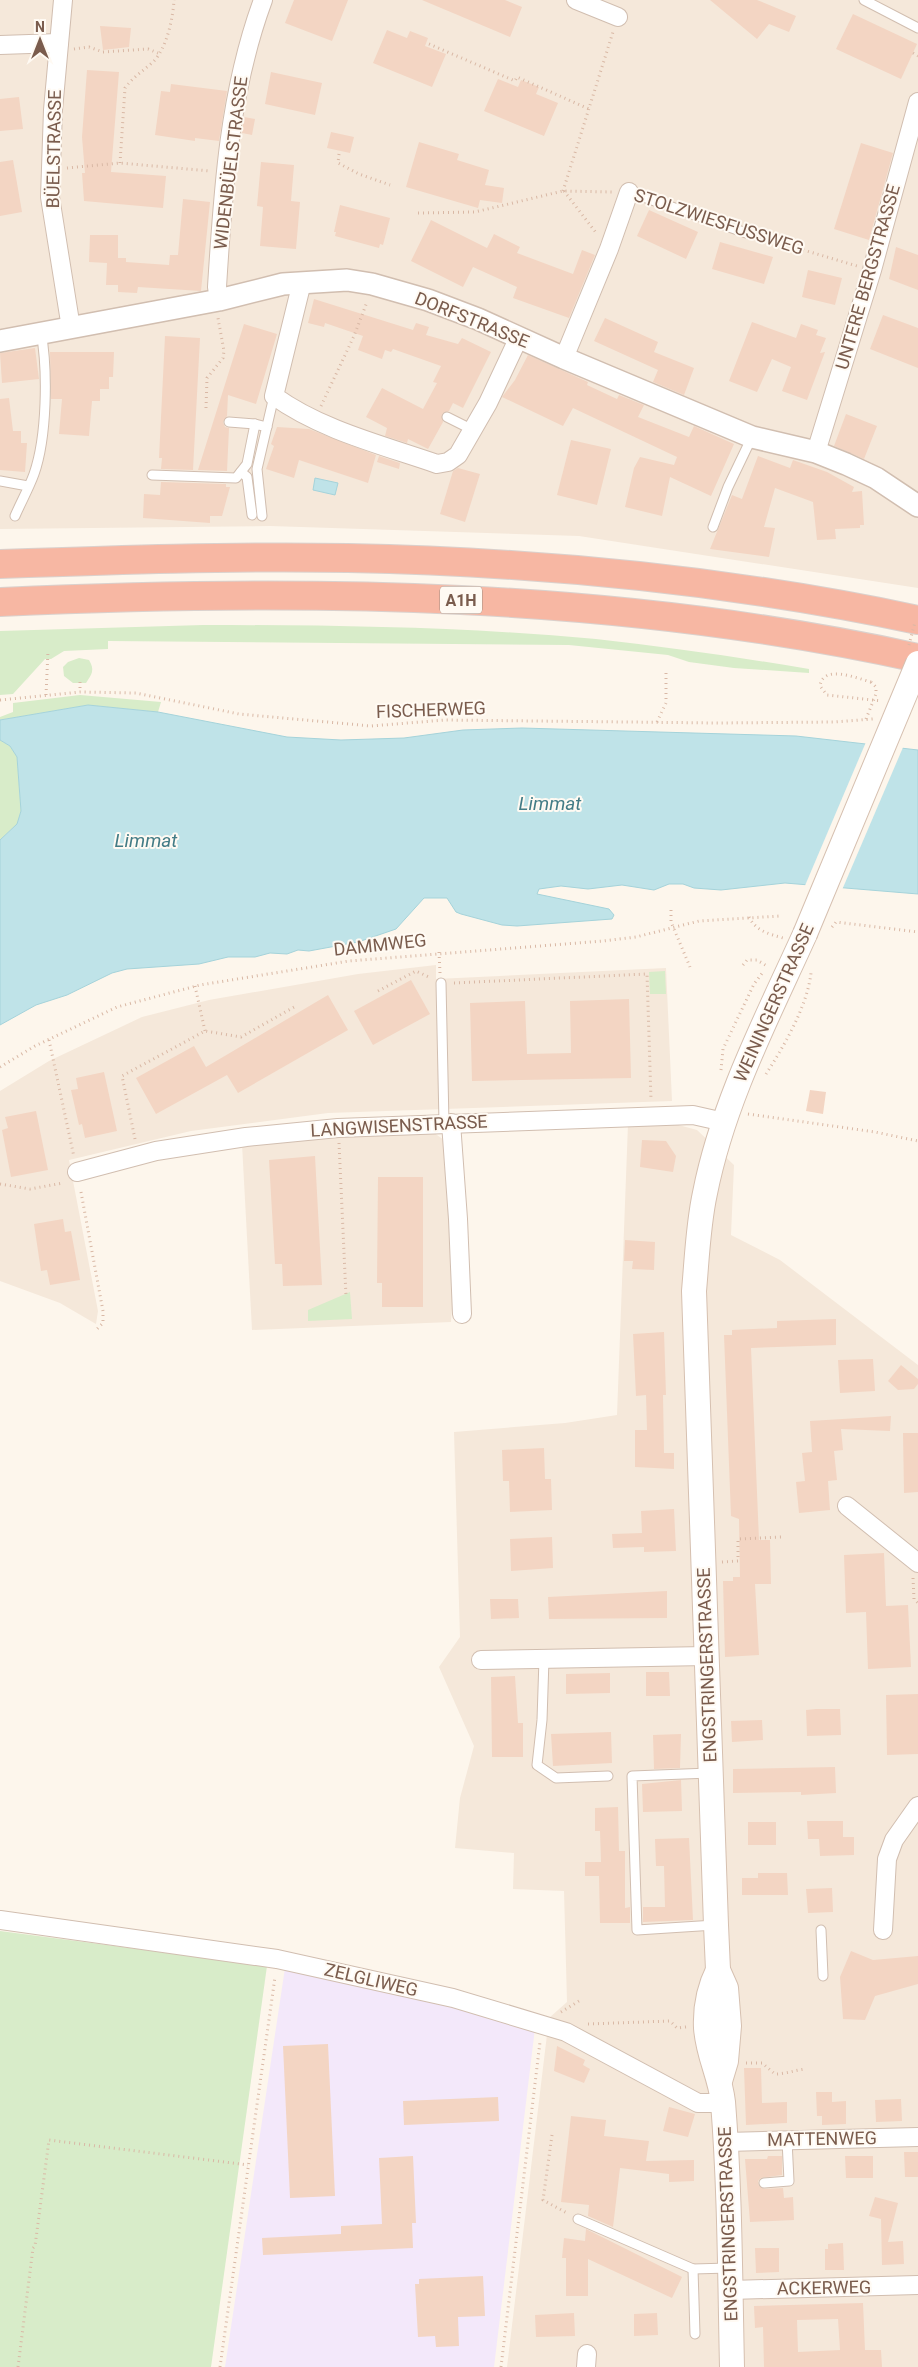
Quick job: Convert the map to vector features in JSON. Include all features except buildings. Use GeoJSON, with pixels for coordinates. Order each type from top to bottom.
{"type":"FeatureCollection","features":[{"type":"Feature","properties":{"kind":"highway","name":"A1H"},"geometry":{"type":"LineString","coordinates":[[0,564],[256,558],[348,558],[483,564],[668,579],[813,600],[918,620]]}},
{"type":"Feature","properties":{"kind":"highway","name":"A1H"},"geometry":{"type":"LineString","coordinates":[[0,602],[107,598],[306,595],[521,604],[722,624],[918,658]]}},
{"type":"Feature","properties":{"kind":"main road","name":"WEININGERSTRASSE"},"geometry":{"type":"LineString","coordinates":[[697,1360],[694,1291],[699,1230],[705,1192],[734,1118],[740,1078],[805,934],[918,663]]}},
{"type":"Feature","properties":{"kind":"main road","name":"ENGSTRINGERSTRASSE"},"geometry":{"type":"LineString","coordinates":[[697,1360],[718,1970],[726,1988],[729,2026],[722,2092],[726,2142],[732,2367]]}},
{"type":"Feature","properties":{"kind":"street","name":"BÜELSTRASSE"},"geometry":{"type":"LineString","coordinates":[[62,0],[53,110],[50,197],[71,328]]}},
{"type":"Feature","properties":{"kind":"street","name":"WIDENBÜELSTRASSE"},"geometry":{"type":"LineString","coordinates":[[216,300],[226,173],[235,100],[252,29],[262,0]]}},
{"type":"Feature","properties":{"kind":"street"},"geometry":{"type":"LineString","coordinates":[[576,0],[618,17]]}},
{"type":"Feature","properties":{"kind":"street"},"geometry":{"type":"LineString","coordinates":[[0,45],[59,46]]}},
{"type":"Feature","properties":{"kind":"street","name":"UNTERE BERGSTRASSE"},"geometry":{"type":"LineString","coordinates":[[816,452],[872,270],[918,102]]}},
{"type":"Feature","properties":{"kind":"street"},"geometry":{"type":"LineString","coordinates":[[564,358],[609,249],[629,192]]}},
{"type":"Feature","properties":{"kind":"street","name":"DORFSTRASSE"},"geometry":{"type":"LineString","coordinates":[[0,341],[216,300],[283,284],[347,280],[372,284],[428,300],[752,437],[816,452],[876,478],[918,506]]}},
{"type":"Feature","properties":{"kind":"street"},"geometry":{"type":"LineString","coordinates":[[302,282],[274,396],[294,410],[315,419],[437,464],[448,462],[458,455],[488,403],[519,337]]}},
{"type":"Feature","properties":{"kind":"street","name":"LANGWISENSTRASSE"},"geometry":{"type":"LineString","coordinates":[[71,1178],[156,1151],[246,1137],[338,1128],[651,1116],[693,1115],[734,1118]]}},
{"type":"Feature","properties":{"kind":"street"},"geometry":{"type":"LineString","coordinates":[[448,1123],[462,1314]]}},
{"type":"Feature","properties":{"kind":"street"},"geometry":{"type":"LineString","coordinates":[[847,1506],[918,1563]]}},
{"type":"Feature","properties":{"kind":"street"},"geometry":{"type":"LineString","coordinates":[[480,1660],[707,1656]]}},
{"type":"Feature","properties":{"kind":"street"},"geometry":{"type":"LineString","coordinates":[[883,1930],[887,1860],[894,1840],[902,1826],[918,1806]]}},
{"type":"Feature","properties":{"kind":"street","name":"ZELGLIWEG"},"geometry":{"type":"LineString","coordinates":[[0,1920],[277,1959],[453,1998],[566,2032],[698,2103],[722,2092]]}},
{"type":"Feature","properties":{"kind":"street","name":"MATTENWEG"},"geometry":{"type":"LineString","coordinates":[[726,2142],[918,2137]]}},
{"type":"Feature","properties":{"kind":"street","name":"ACKERWEG"},"geometry":{"type":"LineString","coordinates":[[729,2279],[918,2285]]}},
{"type":"Feature","properties":{"kind":"lane"},"geometry":{"type":"LineString","coordinates":[[864,0],[918,28]]}},
{"type":"Feature","properties":{"kind":"lane","name":"STOLZWIESFUSSWEG"},"geometry":{"type":"LineString","coordinates":[[629,192],[749,234]]}},
{"type":"Feature","properties":{"kind":"lane"},"geometry":{"type":"LineString","coordinates":[[15,516],[34,474],[42,440],[44,380],[41,332]]}},
{"type":"Feature","properties":{"kind":"lane"},"geometry":{"type":"LineString","coordinates":[[241,472],[247,477],[257,516],[258,469],[274,396]]}},
{"type":"Feature","properties":{"kind":"lane"},"geometry":{"type":"LineString","coordinates":[[447,417],[473,430]]}},
{"type":"Feature","properties":{"kind":"lane"},"geometry":{"type":"LineString","coordinates":[[229,422],[267,427]]}},
{"type":"Feature","properties":{"kind":"lane"},"geometry":{"type":"LineString","coordinates":[[152,475],[236,478],[247,464],[255,424]]}},
{"type":"Feature","properties":{"kind":"lane"},"geometry":{"type":"LineString","coordinates":[[713,527],[728,487],[752,437]]}},
{"type":"Feature","properties":{"kind":"lane"},"geometry":{"type":"LineString","coordinates":[[0,482],[28,486]]}},
{"type":"Feature","properties":{"kind":"lane"},"geometry":{"type":"LineString","coordinates":[[441,983],[448,1123]]}},
{"type":"Feature","properties":{"kind":"lane"},"geometry":{"type":"LineString","coordinates":[[544,1659],[542,1720],[537,1765],[556,1778],[608,1776]]}},
{"type":"Feature","properties":{"kind":"lane"},"geometry":{"type":"LineString","coordinates":[[710,1773],[632,1776],[637,1930],[716,1925]]}},
{"type":"Feature","properties":{"kind":"lane"},"geometry":{"type":"LineString","coordinates":[[821,1930],[824,1976]]}},
{"type":"Feature","properties":{"kind":"lane"},"geometry":{"type":"LineString","coordinates":[[764,2183],[789,2182],[787,2140]]}},
{"type":"Feature","properties":{"kind":"lane"},"geometry":{"type":"LineString","coordinates":[[578,2219],[693,2269],[729,2279]]}},
{"type":"Feature","properties":{"kind":"lane"},"geometry":{"type":"LineString","coordinates":[[693,2269],[695,2334]]}},
{"type":"Feature","properties":{"kind":"path"},"geometry":{"type":"LineString","coordinates":[[120,163],[125,88],[132,79],[154,60],[164,44],[173,17],[174,0]]}},
{"type":"Feature","properties":{"kind":"path"},"geometry":{"type":"LineString","coordinates":[[609,249],[563,191],[618,17]]}},
{"type":"Feature","properties":{"kind":"path"},"geometry":{"type":"LineString","coordinates":[[429,44],[515,81],[517,77],[589,109]]}},
{"type":"Feature","properties":{"kind":"path"},"geometry":{"type":"LineString","coordinates":[[59,46],[90,46],[103,52],[148,49],[158,53]]}},
{"type":"Feature","properties":{"kind":"path"},"geometry":{"type":"LineString","coordinates":[[913,53],[918,56]]}},
{"type":"Feature","properties":{"kind":"path"},"geometry":{"type":"LineString","coordinates":[[339,154],[338,163],[359,174],[390,186]]}},
{"type":"Feature","properties":{"kind":"path"},"geometry":{"type":"LineString","coordinates":[[51,169],[120,163],[226,173]]}},
{"type":"Feature","properties":{"kind":"path","name":"STOLZWIESFUSSWEG"},"geometry":{"type":"LineString","coordinates":[[418,213],[475,212],[563,191],[629,192]]}},
{"type":"Feature","properties":{"kind":"path","name":"STOLZWIESFUSSWEG"},"geometry":{"type":"LineString","coordinates":[[749,234],[872,270]]}},
{"type":"Feature","properties":{"kind":"path"},"geometry":{"type":"LineString","coordinates":[[315,419],[354,336],[372,284]]}},
{"type":"Feature","properties":{"kind":"path"},"geometry":{"type":"LineString","coordinates":[[206,408],[207,378],[223,358],[224,351],[216,300]]}},
{"type":"Feature","properties":{"kind":"path"},"geometry":{"type":"LineString","coordinates":[[46,695],[48,651]]}},
{"type":"Feature","properties":{"kind":"path"},"geometry":{"type":"LineString","coordinates":[[657,722],[666,703],[666,670]]}},
{"type":"Feature","properties":{"kind":"path","name":"FISCHERWEG"},"geometry":{"type":"LineString","coordinates":[[0,700],[80,692],[136,693],[239,714],[372,726],[445,720],[834,722],[866,719],[876,694],[876,687],[871,682],[832,673],[825,675],[820,680],[820,686],[827,695],[888,702]]}},
{"type":"Feature","properties":{"kind":"path"},"geometry":{"type":"LineString","coordinates":[[80,682],[80,692]]}},
{"type":"Feature","properties":{"kind":"path"},"geometry":{"type":"LineString","coordinates":[[671,910],[673,926],[690,967]]}},
{"type":"Feature","properties":{"kind":"path","name":"DAMMWEG"},"geometry":{"type":"LineString","coordinates":[[0,1066],[117,1007],[195,986],[349,961],[439,952],[603,941],[636,937],[673,926],[699,921],[780,916]]}},
{"type":"Feature","properties":{"kind":"path"},"geometry":{"type":"LineString","coordinates":[[749,917],[753,925],[763,932],[786,939],[783,945]]}},
{"type":"Feature","properties":{"kind":"path"},"geometry":{"type":"LineString","coordinates":[[836,922],[918,932]]}},
{"type":"Feature","properties":{"kind":"path"},"geometry":{"type":"LineString","coordinates":[[439,952],[441,983]]}},
{"type":"Feature","properties":{"kind":"path"},"geometry":{"type":"LineString","coordinates":[[721,1070],[723,1049],[754,984],[773,958]]}},
{"type":"Feature","properties":{"kind":"path"},"geometry":{"type":"LineString","coordinates":[[744,965],[746,960],[758,960],[767,966]]}},
{"type":"Feature","properties":{"kind":"path"},"geometry":{"type":"LineString","coordinates":[[763,1079],[785,1044],[810,985],[812,965]]}},
{"type":"Feature","properties":{"kind":"path"},"geometry":{"type":"LineString","coordinates":[[378,991],[416,972],[441,983],[646,974],[651,1116]]}},
{"type":"Feature","properties":{"kind":"path"},"geometry":{"type":"LineString","coordinates":[[195,986],[205,1030]]}},
{"type":"Feature","properties":{"kind":"path"},"geometry":{"type":"LineString","coordinates":[[139,1156],[122,1076],[205,1030],[241,1037],[296,1006]]}},
{"type":"Feature","properties":{"kind":"path"},"geometry":{"type":"LineString","coordinates":[[0,1184],[30,1189],[71,1178],[49,1040]]}},
{"type":"Feature","properties":{"kind":"path"},"geometry":{"type":"LineString","coordinates":[[734,1118],[876,1132],[918,1141]]}},
{"type":"Feature","properties":{"kind":"path"},"geometry":{"type":"LineString","coordinates":[[338,1128],[346,1296]]}},
{"type":"Feature","properties":{"kind":"path"},"geometry":{"type":"LineString","coordinates":[[81,1192],[103,1311],[103,1323],[97,1329]]}},
{"type":"Feature","properties":{"kind":"path"},"geometry":{"type":"LineString","coordinates":[[714,1562],[738,1561],[738,1539],[782,1537]]}},
{"type":"Feature","properties":{"kind":"path"},"geometry":{"type":"LineString","coordinates":[[220,2367],[277,1959]]}},
{"type":"Feature","properties":{"kind":"path"},"geometry":{"type":"LineString","coordinates":[[582,2024],[670,2021],[677,2028],[696,2027]]}},
{"type":"Feature","properties":{"kind":"path"},"geometry":{"type":"LineString","coordinates":[[501,2367],[542,2025]]}},
{"type":"Feature","properties":{"kind":"path"},"geometry":{"type":"LineString","coordinates":[[745,2063],[762,2063],[775,2074],[784,2074],[790,2070],[806,2069]]}},
{"type":"Feature","properties":{"kind":"path"},"geometry":{"type":"LineString","coordinates":[[552,2135],[543,2200],[578,2219]]}},
{"type":"Feature","properties":{"kind":"path"},"geometry":{"type":"LineString","coordinates":[[18,2367],[49,2140],[248,2164]]}},
{"type":"Feature","properties":{"kind":"shaded area"},"geometry":{"type":"Polygon","coordinates":[[[0,0],[918,0],[918,588],[579,536],[270,526],[0,529],[0,0]]]}},
{"type":"Feature","properties":{"kind":"shaded area"},"geometry":{"type":"Polygon","coordinates":[[[436,965],[436,979],[666,968],[672,1101],[328,1113],[191,1131],[69,1160],[98,1311],[96,1324],[60,1303],[0,1281],[0,1091],[49,1061],[142,1017],[209,1000],[358,974],[436,965]]]}},
{"type":"Feature","properties":{"kind":"shaded area"},"geometry":{"type":"Polygon","coordinates":[[[671,1123],[697,1130],[734,1165],[731,1235],[780,1260],[918,1365],[918,2367],[507,2367],[549,2018],[567,2002],[564,1891],[513,1889],[514,1853],[455,1848],[460,1798],[474,1746],[439,1667],[460,1637],[454,1432],[565,1423],[617,1415],[628,1124],[671,1123]]]}},
{"type":"Feature","properties":{"kind":"shaded area"},"geometry":{"type":"Polygon","coordinates":[[[430,1130],[444,1140],[454,1280],[451,1322],[252,1330],[242,1144],[293,1138],[430,1130]]]}},
{"type":"Feature","properties":{"kind":"shaded area"},"geometry":{"type":"Polygon","coordinates":[[[285,1968],[400,1992],[535,2028],[494,2367],[225,2367],[285,1968]]]}},
{"type":"Feature","properties":{"kind":"green space"},"geometry":{"type":"Polygon","coordinates":[[[203,625],[400,628],[547,635],[623,642],[729,656],[809,669],[809,673],[734,668],[689,662],[668,655],[569,645],[108,641],[108,649],[64,651],[51,659],[45,659],[13,694],[0,695],[0,631],[203,625]]]}},
{"type":"Feature","properties":{"kind":"green space"},"geometry":{"type":"Polygon","coordinates":[[[79,658],[89,660],[92,667],[91,674],[86,683],[73,683],[64,676],[63,667],[68,662],[79,658]]]}},
{"type":"Feature","properties":{"kind":"green space"},"geometry":{"type":"Polygon","coordinates":[[[80,695],[161,702],[158,712],[88,705],[0,720],[0,717],[13,712],[13,703],[80,695]]]}},
{"type":"Feature","properties":{"kind":"green space"},"geometry":{"type":"Polygon","coordinates":[[[0,740],[10,746],[17,757],[21,811],[17,824],[0,840],[0,740]]]}},
{"type":"Feature","properties":{"kind":"green space"},"geometry":{"type":"Polygon","coordinates":[[[665,971],[666,994],[650,994],[649,972],[665,971]]]}},
{"type":"Feature","properties":{"kind":"green space"},"geometry":{"type":"Polygon","coordinates":[[[350,1292],[352,1319],[308,1321],[308,1310],[350,1292]]]}},
{"type":"Feature","properties":{"kind":"green space"},"geometry":{"type":"Polygon","coordinates":[[[0,1931],[267,1966],[211,2367],[0,2367],[0,1931]]]}},
{"type":"Feature","properties":{"kind":"water"},"geometry":{"type":"Polygon","coordinates":[[[315,478],[338,483],[335,495],[313,490],[315,478]]]}},
{"type":"Feature","properties":{"kind":"water","name":"Limmat"},"geometry":{"type":"Polygon","coordinates":[[[88,705],[158,712],[287,737],[341,740],[404,738],[463,730],[522,728],[796,736],[918,750],[918,894],[785,883],[721,890],[694,888],[683,884],[669,884],[654,890],[622,885],[588,889],[561,886],[539,889],[537,894],[609,909],[614,915],[612,919],[517,926],[502,925],[456,912],[447,898],[424,898],[396,929],[358,942],[309,951],[298,950],[287,954],[270,953],[255,957],[228,957],[199,964],[127,969],[112,973],[67,995],[36,1005],[0,1025],[0,840],[17,824],[21,811],[17,757],[10,746],[0,740],[0,720],[88,705]]]}},
{"type":"Feature","properties":{"kind":"pier"},"geometry":{"type":"Polygon","coordinates":[[[866,742],[904,745],[842,890],[804,888],[866,742]]]}}]}
